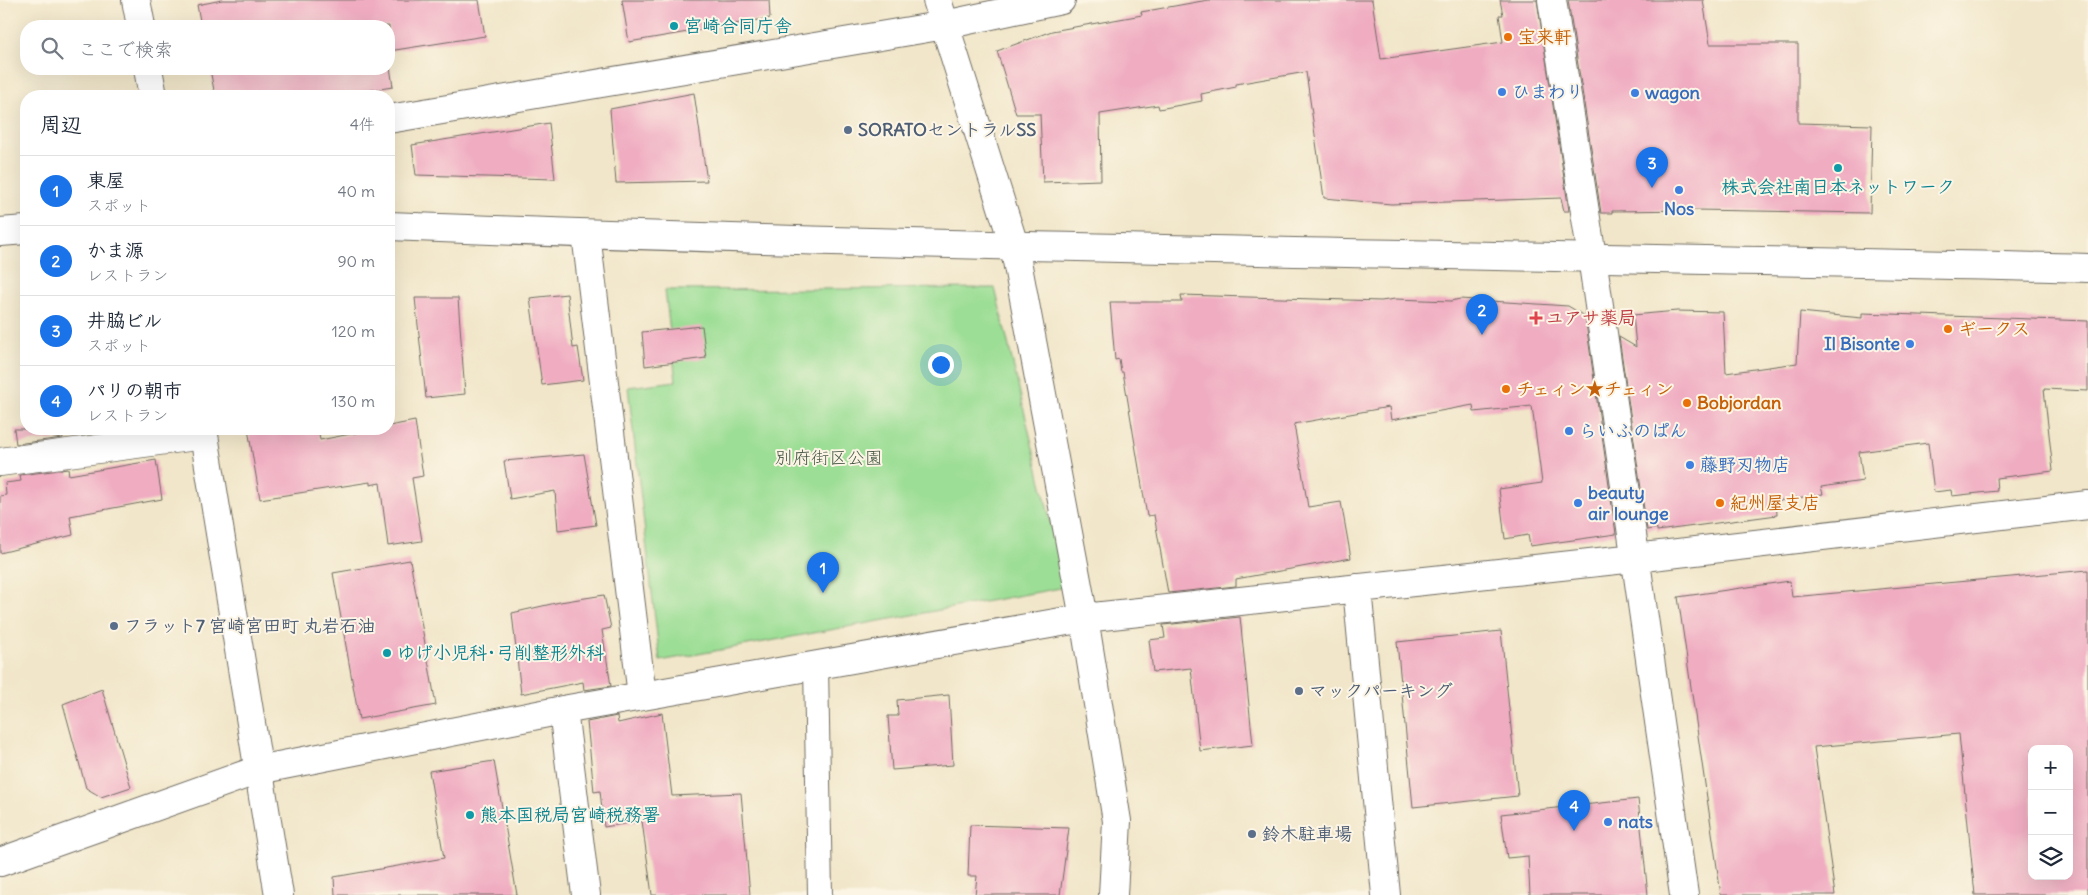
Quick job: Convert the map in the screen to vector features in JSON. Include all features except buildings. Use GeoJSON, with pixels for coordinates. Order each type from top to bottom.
{"type":"FeatureCollection","features":[{"type":"Feature","properties":{"kind":"street"},"geometry":{"type":"LineString","coordinates":[[136,0],[140,20]]}},
{"type":"Feature","properties":{"kind":"street"},"geometry":{"type":"LineString","coordinates":[[395,118],[941,13],[1061,0]]}},
{"type":"Feature","properties":{"kind":"street"},"geometry":{"type":"LineString","coordinates":[[1552,0],[1592,257],[1684,895]]}},
{"type":"Feature","properties":{"kind":"street"},"geometry":{"type":"LineString","coordinates":[[941,13],[1014,245],[1084,618],[1117,821],[1113,895]]}},
{"type":"Feature","properties":{"kind":"street"},"geometry":{"type":"LineString","coordinates":[[149,75],[152,90]]}},
{"type":"Feature","properties":{"kind":"street"},"geometry":{"type":"LineString","coordinates":[[395,226],[586,234],[1264,252],[2088,268]]}},
{"type":"Feature","properties":{"kind":"street"},"geometry":{"type":"LineString","coordinates":[[0,232],[20,230]]}},
{"type":"Feature","properties":{"kind":"street"},"geometry":{"type":"LineString","coordinates":[[586,234],[642,696]]}},
{"type":"Feature","properties":{"kind":"street"},"geometry":{"type":"LineString","coordinates":[[0,462],[184,435]]}},
{"type":"Feature","properties":{"kind":"street"},"geometry":{"type":"LineString","coordinates":[[204,435],[279,895]]}},
{"type":"Feature","properties":{"kind":"street"},"geometry":{"type":"LineString","coordinates":[[0,862],[258,770],[563,710],[1084,618],[1635,558],[2088,505]]}},
{"type":"Feature","properties":{"kind":"street"},"geometry":{"type":"LineString","coordinates":[[1357,588],[1386,895]]}},
{"type":"Feature","properties":{"kind":"street"},"geometry":{"type":"LineString","coordinates":[[563,710],[586,895]]}},
{"type":"Feature","properties":{"kind":"lane"},"geometry":{"type":"LineString","coordinates":[[816,665],[820,895]]}},
{"type":"Feature","properties":{"kind":"green space","name":"別府街区公園"},"geometry":{"type":"Polygon","coordinates":[[[995,288],[1066,587],[660,661],[628,387],[676,381],[665,290],[995,288]]]}},
{"type":"Feature","properties":{"kind":"place","name":"宮崎合同庁舎"},"geometry":{"type":"Point","coordinates":[674,26]}},
{"type":"Feature","properties":{"kind":"place","name":"宝来軒"},"geometry":{"type":"Point","coordinates":[1508,37]}},
{"type":"Feature","properties":{"kind":"place","name":"ひまわり"},"geometry":{"type":"Point","coordinates":[1502,92]}},
{"type":"Feature","properties":{"kind":"place","name":"wagon"},"geometry":{"type":"Point","coordinates":[1635,93]}},
{"type":"Feature","properties":{"kind":"place","name":"SORATOセントラルSS"},"geometry":{"type":"Point","coordinates":[848,130]}},
{"type":"Feature","properties":{"kind":"place","name":"株式会社南日本ネットワーク"},"geometry":{"type":"Point","coordinates":[1838,168]}},
{"type":"Feature","properties":{"kind":"place","name":"井脇ビル"},"geometry":{"type":"Point","coordinates":[1652,188]}},
{"type":"Feature","properties":{"kind":"place","name":"Nos"},"geometry":{"type":"Point","coordinates":[1679,190]}},
{"type":"Feature","properties":{"kind":"place","name":"ユアサ薬局"},"geometry":{"type":"Point","coordinates":[1536,318]}},
{"type":"Feature","properties":{"kind":"place","name":"ギークス"},"geometry":{"type":"Point","coordinates":[1948,329]}},
{"type":"Feature","properties":{"kind":"place","name":"かま源"},"geometry":{"type":"Point","coordinates":[1482,335]}},
{"type":"Feature","properties":{"kind":"place","name":"Il Bisonte"},"geometry":{"type":"Point","coordinates":[1910,344]}},
{"type":"Feature","properties":{"kind":"place","name":"チェィン★チェィン"},"geometry":{"type":"Point","coordinates":[1506,389]}},
{"type":"Feature","properties":{"kind":"place","name":"Bobjordan"},"geometry":{"type":"Point","coordinates":[1687,403]}},
{"type":"Feature","properties":{"kind":"place","name":"らいふのぱん"},"geometry":{"type":"Point","coordinates":[1569,431]}},
{"type":"Feature","properties":{"kind":"place","name":"藤野刃物店"},"geometry":{"type":"Point","coordinates":[1690,465]}},
{"type":"Feature","properties":{"kind":"place","name":"beauty air lounge"},"geometry":{"type":"Point","coordinates":[1578,503]}},
{"type":"Feature","properties":{"kind":"place","name":"紀州屋支店"},"geometry":{"type":"Point","coordinates":[1720,503]}},
{"type":"Feature","properties":{"kind":"place","name":"東屋"},"geometry":{"type":"Point","coordinates":[823,593]}},
{"type":"Feature","properties":{"kind":"place","name":"フラット7 宮崎宮田町 丸岩石油"},"geometry":{"type":"Point","coordinates":[114,626]}},
{"type":"Feature","properties":{"kind":"place","name":"ゆげ小児科･弓削整形外科"},"geometry":{"type":"Point","coordinates":[387,653]}},
{"type":"Feature","properties":{"kind":"place","name":"マックパーキング"},"geometry":{"type":"Point","coordinates":[1299,691]}},
{"type":"Feature","properties":{"kind":"place","name":"熊本国税局宮崎税務署"},"geometry":{"type":"Point","coordinates":[470,815]}},
{"type":"Feature","properties":{"kind":"place","name":"nats"},"geometry":{"type":"Point","coordinates":[1608,822]}},
{"type":"Feature","properties":{"kind":"place","name":"パリの朝市"},"geometry":{"type":"Point","coordinates":[1574,831]}},
{"type":"Feature","properties":{"kind":"place","name":"鈴木駐車場"},"geometry":{"type":"Point","coordinates":[1252,834]}}]}
